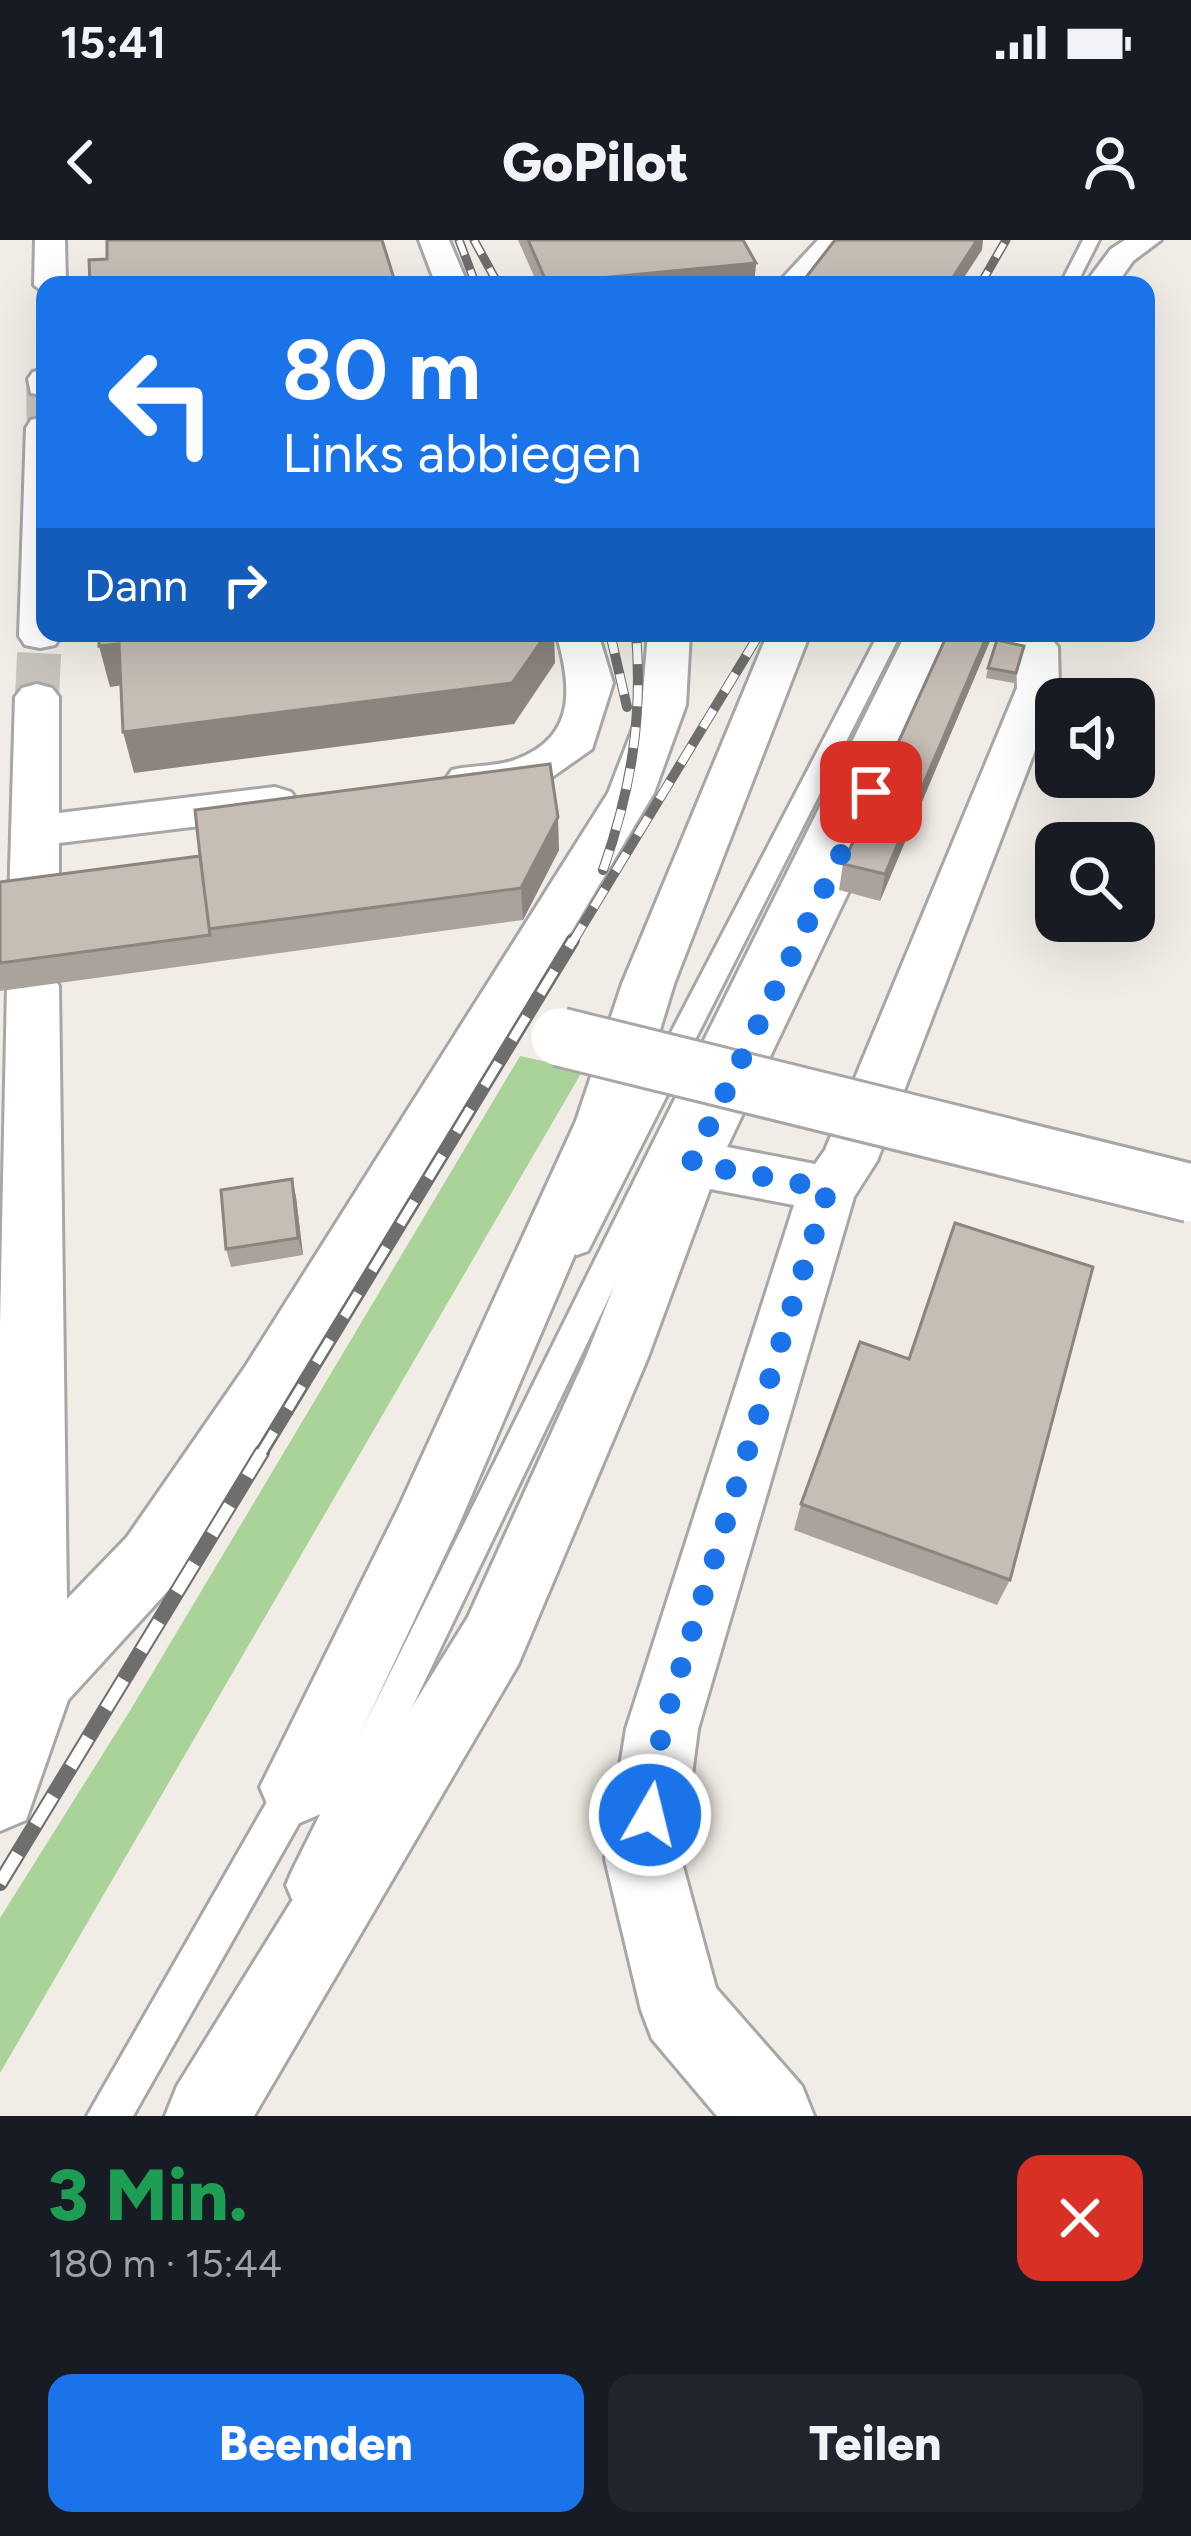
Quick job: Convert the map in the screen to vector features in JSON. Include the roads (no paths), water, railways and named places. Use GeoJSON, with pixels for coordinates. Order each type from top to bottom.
{"type":"FeatureCollection","features":[{"type":"Feature","properties":{"kind":"street"},"geometry":{"type":"LineString","coordinates":[[50,240],[50,276]]}},
{"type":"Feature","properties":{"kind":"street"},"geometry":{"type":"LineString","coordinates":[[434,240],[448,276]]}},
{"type":"Feature","properties":{"kind":"street"},"geometry":{"type":"LineString","coordinates":[[801,276],[835,240]]}},
{"type":"Feature","properties":{"kind":"street"},"geometry":{"type":"LineString","coordinates":[[1107,276],[1122,255],[1146,240]]}},
{"type":"Feature","properties":{"kind":"street"},"geometry":{"type":"LineString","coordinates":[[435,784],[529,772],[576,739],[592,682],[580,642]]}},
{"type":"Feature","properties":{"kind":"street"},"geometry":{"type":"LineString","coordinates":[[0,1794],[39,1679],[151,1560],[267,1386],[642,772],[664,705],[668,642]]}},
{"type":"Feature","properties":{"kind":"street"},"geometry":{"type":"LineString","coordinates":[[297,1787],[423,1529],[604,1121],[648,984],[785,642]]}},
{"type":"Feature","properties":{"kind":"street"},"geometry":{"type":"LineString","coordinates":[[207,2116],[493,1641],[617,1357],[691,1163],[759,1030],[939,642]]}},
{"type":"Feature","properties":{"kind":"street"},"geometry":{"type":"LineString","coordinates":[[772,2116],[681,2010],[643,1859],[662,1729],[828,1189],[849,1161],[1038,688],[1037,647],[1033,642]]}},
{"type":"Feature","properties":{"kind":"street"},"geometry":{"type":"LineString","coordinates":[[34,904],[38,697]]}},
{"type":"Feature","properties":{"kind":"street"},"geometry":{"type":"LineString","coordinates":[[33,831],[316,797]]}},
{"type":"Feature","properties":{"kind":"street"},"geometry":{"type":"LineString","coordinates":[[759,1030],[801,993],[856,903]]}},
{"type":"Feature","properties":{"kind":"street"},"geometry":{"type":"LineString","coordinates":[[33,986],[15,1583],[39,1679]]}},
{"type":"Feature","properties":{"kind":"street"},"geometry":{"type":"LineString","coordinates":[[495,1019],[1191,1193]]}},
{"type":"Feature","properties":{"kind":"street"},"geometry":{"type":"LineString","coordinates":[[691,1163],[828,1189]]}},
{"type":"Feature","properties":{"kind":"lane"},"geometry":{"type":"LineString","coordinates":[[1073,276],[1091,240]]}},
{"type":"Feature","properties":{"kind":"lane"},"geometry":{"type":"LineString","coordinates":[[1088,276],[1106,240]]}},
{"type":"Feature","properties":{"kind":"lane"},"geometry":{"type":"LineString","coordinates":[[110,2116],[297,1787],[885,642]]}},
{"type":"Feature","properties":{"kind":"lane"},"geometry":{"type":"LineString","coordinates":[[193,2116],[676,1135],[912,642]]}},
{"type":"Feature","properties":{"kind":"tunnel"},"geometry":{"type":"LineString","coordinates":[[37,697],[40,642]]}},
{"type":"Feature","properties":{"kind":"railway"},"geometry":{"type":"LineString","coordinates":[[459,240],[473,276]]}},
{"type":"Feature","properties":{"kind":"railway"},"geometry":{"type":"LineString","coordinates":[[474,240],[494,276]]}},
{"type":"Feature","properties":{"kind":"railway"},"geometry":{"type":"LineString","coordinates":[[985,276],[1006,240]]}},
{"type":"Feature","properties":{"kind":"railway"},"geometry":{"type":"LineString","coordinates":[[612,642],[627,707]]}},
{"type":"Feature","properties":{"kind":"railway"},"geometry":{"type":"LineString","coordinates":[[603,870],[633,753],[636,642]]}},
{"type":"Feature","properties":{"kind":"railway"},"geometry":{"type":"LineString","coordinates":[[572,943],[755,642]]}},
{"type":"Feature","properties":{"kind":"railway"},"geometry":{"type":"LineString","coordinates":[[260,1455],[573,940]]}},
{"type":"Feature","properties":{"kind":"railway"},"geometry":{"type":"LineString","coordinates":[[0,1883],[262,1452]]}}]}
